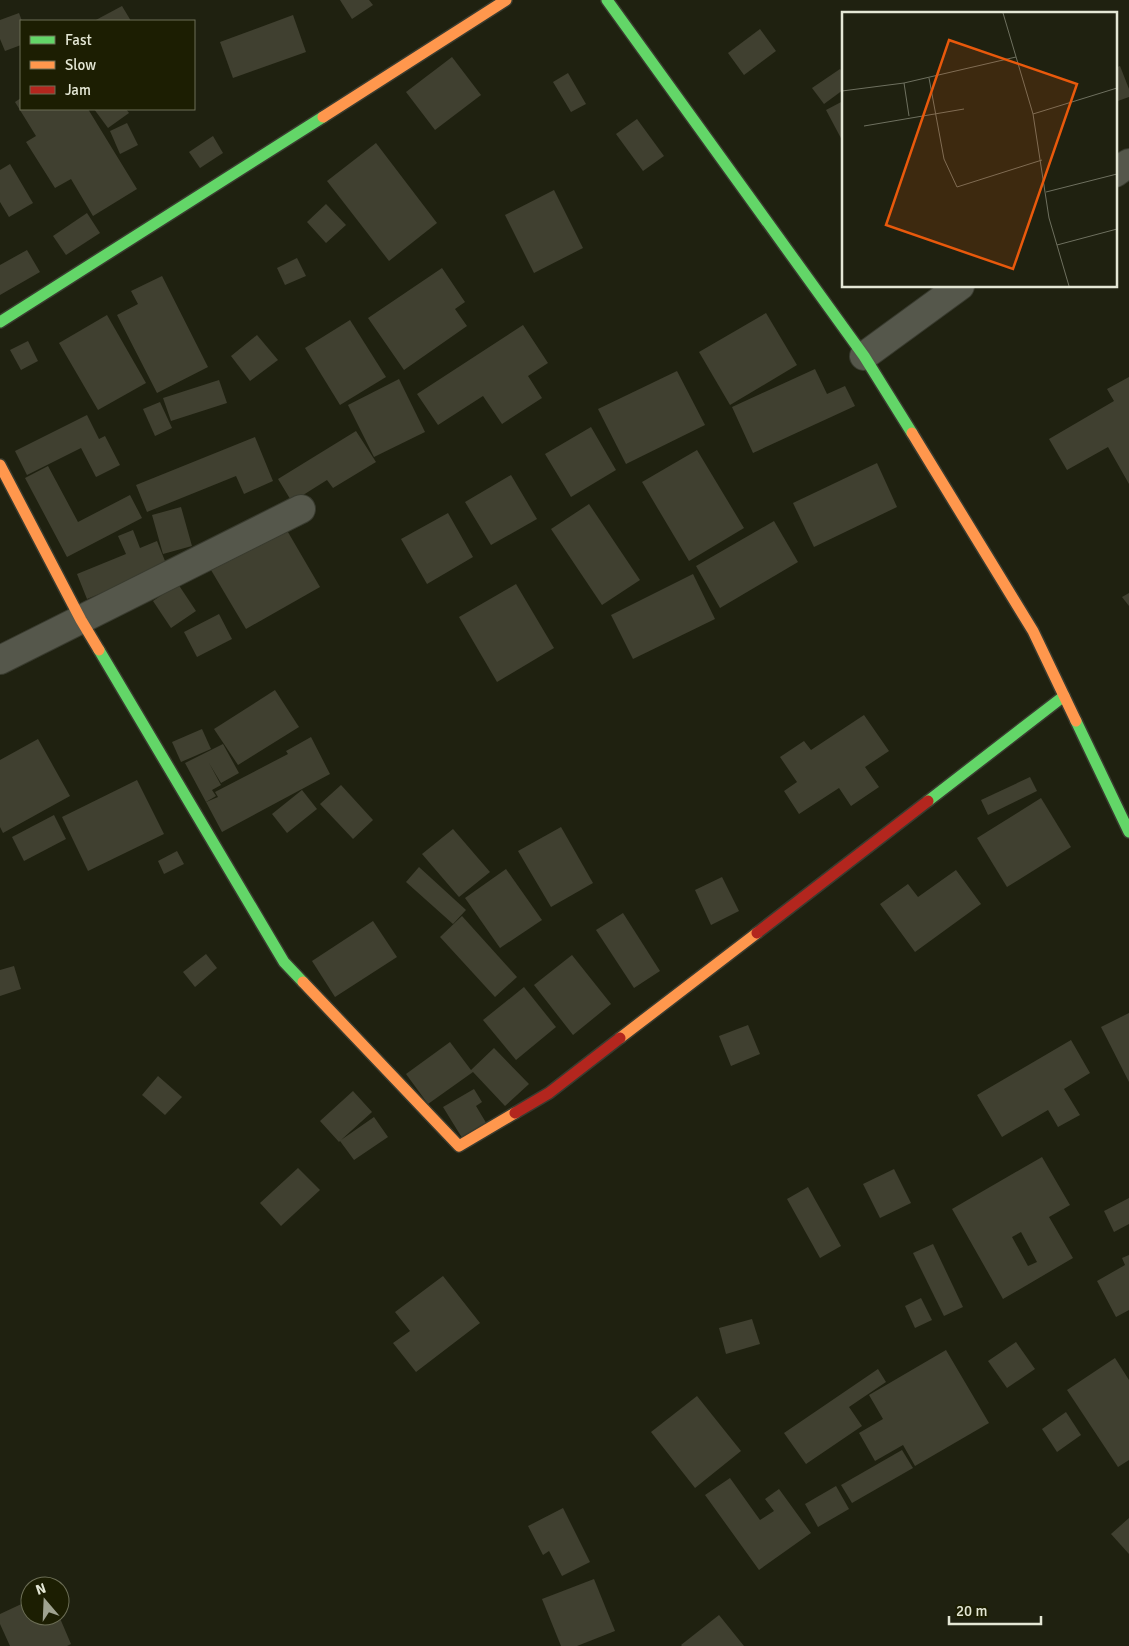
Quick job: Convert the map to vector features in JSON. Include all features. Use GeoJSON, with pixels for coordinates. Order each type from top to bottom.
{"type":"FeatureCollection","features":[{"type":"Feature","properties":{"kind":"street"},"geometry":{"type":"LineString","coordinates":[[0,322],[506,0]]}},
{"type":"Feature","properties":{"kind":"street"},"geometry":{"type":"LineString","coordinates":[[607,0],[864,356],[1033,631],[1129,832]]}},
{"type":"Feature","properties":{"kind":"street"},"geometry":{"type":"LineString","coordinates":[[1116,172],[1129,163]]}},
{"type":"Feature","properties":{"kind":"street"},"geometry":{"type":"LineString","coordinates":[[864,356],[957,288]]}},
{"type":"Feature","properties":{"kind":"street"},"geometry":{"type":"LineString","coordinates":[[0,465],[81,620],[284,962],[459,1146],[549,1093],[1064,696]]}},
{"type":"Feature","properties":{"kind":"street"},"geometry":{"type":"LineString","coordinates":[[0,660],[301,509]]}},
{"type":"Feature","properties":{"kind":"building"},"geometry":{"type":"Polygon","coordinates":[[[340,0],[369,0],[373,5],[352,19],[340,0]]]}},
{"type":"Feature","properties":{"kind":"building"},"geometry":{"type":"Polygon","coordinates":[[[122,6],[130,20],[96,20],[122,6]]]}},
{"type":"Feature","properties":{"kind":"building"},"geometry":{"type":"Polygon","coordinates":[[[19,13],[22,20],[20,20],[20,45],[5,51],[0,39],[0,20],[19,13]]]}},
{"type":"Feature","properties":{"kind":"building"},"geometry":{"type":"Polygon","coordinates":[[[293,15],[306,52],[233,78],[220,42],[293,15]]]}},
{"type":"Feature","properties":{"kind":"building"},"geometry":{"type":"Polygon","coordinates":[[[760,29],[776,51],[744,75],[728,53],[760,29]]]}},
{"type":"Feature","properties":{"kind":"building"},"geometry":{"type":"Polygon","coordinates":[[[452,57],[481,95],[435,130],[406,92],[452,57]]]}},
{"type":"Feature","properties":{"kind":"building"},"geometry":{"type":"Polygon","coordinates":[[[1120,66],[1129,89],[1129,97],[1116,102],[1116,68],[1120,66]]]}},
{"type":"Feature","properties":{"kind":"building"},"geometry":{"type":"Polygon","coordinates":[[[840,69],[842,72],[842,91],[824,104],[812,88],[840,69]]]}},
{"type":"Feature","properties":{"kind":"building"},"geometry":{"type":"Polygon","coordinates":[[[568,73],[586,104],[571,112],[553,82],[568,73]]]}},
{"type":"Feature","properties":{"kind":"building"},"geometry":{"type":"Polygon","coordinates":[[[20,99],[20,110],[89,110],[137,189],[93,216],[71,179],[55,188],[26,142],[36,136],[15,102],[20,99]]]}},
{"type":"Feature","properties":{"kind":"building"},"geometry":{"type":"Polygon","coordinates":[[[842,102],[842,140],[826,110],[842,102]]]}},
{"type":"Feature","properties":{"kind":"building"},"geometry":{"type":"Polygon","coordinates":[[[95,110],[127,110],[129,113],[108,128],[95,110]]]}},
{"type":"Feature","properties":{"kind":"building"},"geometry":{"type":"Polygon","coordinates":[[[637,119],[664,156],[643,171],[616,134],[637,119]]]}},
{"type":"Feature","properties":{"kind":"building"},"geometry":{"type":"Polygon","coordinates":[[[127,123],[138,145],[120,154],[110,131],[127,123]]]}},
{"type":"Feature","properties":{"kind":"building"},"geometry":{"type":"Polygon","coordinates":[[[213,136],[223,153],[200,168],[189,152],[213,136]]]}},
{"type":"Feature","properties":{"kind":"building"},"geometry":{"type":"Polygon","coordinates":[[[376,143],[437,223],[389,261],[327,181],[376,143]]]}},
{"type":"Feature","properties":{"kind":"building"},"geometry":{"type":"Polygon","coordinates":[[[10,164],[33,203],[9,217],[0,202],[0,170],[10,164]]]}},
{"type":"Feature","properties":{"kind":"building"},"geometry":{"type":"Polygon","coordinates":[[[554,190],[583,248],[534,273],[505,215],[554,190]]]}},
{"type":"Feature","properties":{"kind":"building"},"geometry":{"type":"Polygon","coordinates":[[[326,204],[346,225],[326,243],[307,222],[326,204]]]}},
{"type":"Feature","properties":{"kind":"building"},"geometry":{"type":"Polygon","coordinates":[[[87,213],[100,233],[66,255],[53,236],[87,213]]]}},
{"type":"Feature","properties":{"kind":"building"},"geometry":{"type":"Polygon","coordinates":[[[27,250],[40,272],[0,295],[0,265],[27,250]]]}},
{"type":"Feature","properties":{"kind":"building"},"geometry":{"type":"Polygon","coordinates":[[[297,258],[306,276],[285,285],[277,268],[297,258]]]}},
{"type":"Feature","properties":{"kind":"building"},"geometry":{"type":"Polygon","coordinates":[[[442,268],[465,302],[455,309],[467,326],[404,370],[368,318],[442,268]]]}},
{"type":"Feature","properties":{"kind":"building"},"geometry":{"type":"Polygon","coordinates":[[[162,276],[208,367],[157,393],[117,315],[138,304],[131,291],[162,276]]]}},
{"type":"Feature","properties":{"kind":"building"},"geometry":{"type":"Polygon","coordinates":[[[766,313],[797,365],[730,405],[699,352],[766,313]]]}},
{"type":"Feature","properties":{"kind":"building"},"geometry":{"type":"Polygon","coordinates":[[[107,315],[146,383],[98,410],[59,343],[107,315]]]}},
{"type":"Feature","properties":{"kind":"building"},"geometry":{"type":"Polygon","coordinates":[[[350,320],[386,377],[340,405],[305,348],[350,320]]]}},
{"type":"Feature","properties":{"kind":"building"},"geometry":{"type":"Polygon","coordinates":[[[523,325],[548,363],[528,376],[542,398],[502,424],[483,396],[438,425],[417,394],[523,325]]]}},
{"type":"Feature","properties":{"kind":"building"},"geometry":{"type":"Polygon","coordinates":[[[257,335],[278,360],[250,381],[231,356],[257,335]]]}},
{"type":"Feature","properties":{"kind":"building"},"geometry":{"type":"Polygon","coordinates":[[[28,341],[38,361],[21,370],[10,350],[28,341]]]}},
{"type":"Feature","properties":{"kind":"building"},"geometry":{"type":"Polygon","coordinates":[[[815,369],[827,394],[845,386],[855,406],[753,453],[732,407],[815,369]]]}},
{"type":"Feature","properties":{"kind":"building"},"geometry":{"type":"Polygon","coordinates":[[[677,371],[705,425],[626,464],[598,409],[677,371]]]}},
{"type":"Feature","properties":{"kind":"building"},"geometry":{"type":"Polygon","coordinates":[[[1129,377],[1129,484],[1108,447],[1067,470],[1049,439],[1114,401],[1107,389],[1129,377]]]}},
{"type":"Feature","properties":{"kind":"building"},"geometry":{"type":"Polygon","coordinates":[[[399,379],[425,432],[374,457],[348,405],[399,379]]]}},
{"type":"Feature","properties":{"kind":"building"},"geometry":{"type":"Polygon","coordinates":[[[219,380],[227,403],[171,421],[163,398],[219,380]]]}},
{"type":"Feature","properties":{"kind":"building"},"geometry":{"type":"Polygon","coordinates":[[[160,402],[172,428],[155,436],[143,409],[160,402]]]}},
{"type":"Feature","properties":{"kind":"building"},"geometry":{"type":"Polygon","coordinates":[[[87,415],[99,439],[105,436],[120,465],[96,477],[81,448],[27,475],[15,451],[87,415]]]}},
{"type":"Feature","properties":{"kind":"building"},"geometry":{"type":"Polygon","coordinates":[[[591,427],[616,470],[571,497],[545,454],[591,427]]]}},
{"type":"Feature","properties":{"kind":"building"},"geometry":{"type":"Polygon","coordinates":[[[356,431],[376,462],[333,488],[327,480],[292,502],[278,479],[356,431]]]}},
{"type":"Feature","properties":{"kind":"building"},"geometry":{"type":"Polygon","coordinates":[[[255,437],[273,481],[244,494],[236,476],[147,512],[136,485],[255,437]]]}},
{"type":"Feature","properties":{"kind":"building"},"geometry":{"type":"Polygon","coordinates":[[[697,450],[744,528],[689,561],[642,482],[697,450]]]}},
{"type":"Feature","properties":{"kind":"building"},"geometry":{"type":"Polygon","coordinates":[[[877,463],[897,507],[814,547],[793,503],[877,463]]]}},
{"type":"Feature","properties":{"kind":"building"},"geometry":{"type":"Polygon","coordinates":[[[48,466],[78,522],[130,495],[142,518],[67,557],[25,478],[48,466]]]}},
{"type":"Feature","properties":{"kind":"building"},"geometry":{"type":"Polygon","coordinates":[[[511,475],[537,519],[491,545],[465,502],[511,475]]]}},
{"type":"Feature","properties":{"kind":"building"},"geometry":{"type":"Polygon","coordinates":[[[589,504],[640,580],[602,605],[551,529],[589,504]]]}},
{"type":"Feature","properties":{"kind":"building"},"geometry":{"type":"Polygon","coordinates":[[[181,507],[192,546],[163,554],[152,515],[181,507]]]}},
{"type":"Feature","properties":{"kind":"building"},"geometry":{"type":"Polygon","coordinates":[[[448,513],[473,557],[427,584],[401,539],[448,513]]]}},
{"type":"Feature","properties":{"kind":"building"},"geometry":{"type":"Polygon","coordinates":[[[774,521],[798,562],[720,608],[696,566],[774,521]]]}},
{"type":"Feature","properties":{"kind":"building"},"geometry":{"type":"Polygon","coordinates":[[[285,527],[320,587],[246,629],[211,570],[285,527]]]}},
{"type":"Feature","properties":{"kind":"building"},"geometry":{"type":"Polygon","coordinates":[[[133,530],[140,548],[157,541],[167,566],[87,599],[77,574],[126,554],[118,536],[133,530]]]}},
{"type":"Feature","properties":{"kind":"building"},"geometry":{"type":"Polygon","coordinates":[[[693,574],[715,619],[633,659],[611,615],[693,574]]]}},
{"type":"Feature","properties":{"kind":"building"},"geometry":{"type":"Polygon","coordinates":[[[178,584],[196,611],[171,628],[153,601],[178,584]]]}},
{"type":"Feature","properties":{"kind":"building"},"geometry":{"type":"Polygon","coordinates":[[[516,584],[554,648],[497,682],[459,617],[516,584]]]}},
{"type":"Feature","properties":{"kind":"building"},"geometry":{"type":"Polygon","coordinates":[[[1129,593],[1129,606],[1122,597],[1129,593]]]}},
{"type":"Feature","properties":{"kind":"building"},"geometry":{"type":"Polygon","coordinates":[[[219,614],[232,639],[197,657],[184,632],[219,614]]]}},
{"type":"Feature","properties":{"kind":"building"},"geometry":{"type":"Polygon","coordinates":[[[275,690],[299,727],[238,765],[214,729],[275,690]]]}},
{"type":"Feature","properties":{"kind":"building"},"geometry":{"type":"Polygon","coordinates":[[[864,715],[889,751],[865,767],[879,787],[851,806],[839,788],[799,814],[784,791],[797,782],[780,757],[804,741],[811,750],[864,715]]]}},
{"type":"Feature","properties":{"kind":"building"},"geometry":{"type":"Polygon","coordinates":[[[202,729],[211,749],[181,762],[172,742],[202,729]]]}},
{"type":"Feature","properties":{"kind":"building"},"geometry":{"type":"Polygon","coordinates":[[[311,737],[330,774],[222,832],[206,802],[218,797],[215,792],[288,754],[286,751],[311,737]]]}},
{"type":"Feature","properties":{"kind":"building"},"geometry":{"type":"Polygon","coordinates":[[[38,739],[70,796],[3,833],[0,827],[0,760],[38,739]]]}},
{"type":"Feature","properties":{"kind":"building"},"geometry":{"type":"Polygon","coordinates":[[[223,744],[239,773],[221,783],[209,763],[221,785],[212,790],[216,796],[206,802],[185,763],[223,744]]]}},
{"type":"Feature","properties":{"kind":"building"},"geometry":{"type":"Polygon","coordinates":[[[1030,777],[1037,791],[988,815],[981,800],[1030,777]]]}},
{"type":"Feature","properties":{"kind":"building"},"geometry":{"type":"Polygon","coordinates":[[[137,780],[164,834],[88,871],[62,817],[137,780]]]}},
{"type":"Feature","properties":{"kind":"building"},"geometry":{"type":"Polygon","coordinates":[[[341,785],[373,820],[353,839],[320,804],[341,785]]]}},
{"type":"Feature","properties":{"kind":"building"},"geometry":{"type":"Polygon","coordinates":[[[302,790],[317,809],[287,833],[272,814],[302,790]]]}},
{"type":"Feature","properties":{"kind":"building"},"geometry":{"type":"Polygon","coordinates":[[[1041,798],[1071,847],[1007,887],[977,838],[1041,798]]]}},
{"type":"Feature","properties":{"kind":"building"},"geometry":{"type":"Polygon","coordinates":[[[54,815],[66,839],[24,861],[12,837],[54,815]]]}},
{"type":"Feature","properties":{"kind":"building"},"geometry":{"type":"Polygon","coordinates":[[[561,827],[593,883],[551,907],[518,851],[561,827]]]}},
{"type":"Feature","properties":{"kind":"building"},"geometry":{"type":"Polygon","coordinates":[[[453,829],[490,872],[459,897],[422,854],[453,829]]]}},
{"type":"Feature","properties":{"kind":"building"},"geometry":{"type":"Polygon","coordinates":[[[177,851],[184,864],[164,874],[158,861],[177,851]]]}},
{"type":"Feature","properties":{"kind":"building"},"geometry":{"type":"Polygon","coordinates":[[[419,867],[466,910],[453,924],[406,882],[419,867]]]}},
{"type":"Feature","properties":{"kind":"building"},"geometry":{"type":"Polygon","coordinates":[[[506,869],[542,920],[500,948],[465,898],[506,869]]]}},
{"type":"Feature","properties":{"kind":"building"},"geometry":{"type":"Polygon","coordinates":[[[956,870],[981,904],[915,952],[880,904],[908,884],[918,897],[956,870]]]}},
{"type":"Feature","properties":{"kind":"building"},"geometry":{"type":"Polygon","coordinates":[[[722,877],[739,911],[711,925],[695,890],[722,877]]]}},
{"type":"Feature","properties":{"kind":"building"},"geometry":{"type":"Polygon","coordinates":[[[623,913],[660,971],[634,988],[596,930],[623,913]]]}},
{"type":"Feature","properties":{"kind":"building"},"geometry":{"type":"Polygon","coordinates":[[[462,916],[517,977],[495,997],[440,937],[462,916]]]}},
{"type":"Feature","properties":{"kind":"building"},"geometry":{"type":"Polygon","coordinates":[[[373,921],[397,957],[335,997],[312,961],[373,921]]]}},
{"type":"Feature","properties":{"kind":"building"},"geometry":{"type":"Polygon","coordinates":[[[206,954],[217,968],[195,987],[183,972],[206,954]]]}},
{"type":"Feature","properties":{"kind":"building"},"geometry":{"type":"Polygon","coordinates":[[[572,955],[611,1004],[573,1035],[534,985],[572,955]]]}},
{"type":"Feature","properties":{"kind":"building"},"geometry":{"type":"Polygon","coordinates":[[[14,966],[21,989],[0,996],[0,970],[14,966]]]}},
{"type":"Feature","properties":{"kind":"building"},"geometry":{"type":"Polygon","coordinates":[[[524,987],[556,1027],[516,1060],[483,1020],[524,987]]]}},
{"type":"Feature","properties":{"kind":"building"},"geometry":{"type":"Polygon","coordinates":[[[1129,1013],[1129,1082],[1101,1027],[1129,1013]]]}},
{"type":"Feature","properties":{"kind":"building"},"geometry":{"type":"Polygon","coordinates":[[[748,1025],[760,1054],[731,1066],[719,1036],[748,1025]]]}},
{"type":"Feature","properties":{"kind":"building"},"geometry":{"type":"Polygon","coordinates":[[[1071,1040],[1090,1073],[1064,1089],[1080,1115],[1058,1127],[1048,1110],[1002,1137],[977,1095],[1071,1040]]]}},
{"type":"Feature","properties":{"kind":"building"},"geometry":{"type":"Polygon","coordinates":[[[450,1042],[471,1070],[494,1048],[529,1084],[505,1106],[473,1072],[428,1104],[406,1074],[450,1042]]]}},
{"type":"Feature","properties":{"kind":"building"},"geometry":{"type":"Polygon","coordinates":[[[158,1076],[182,1097],[165,1115],[142,1095],[158,1076]]]}},
{"type":"Feature","properties":{"kind":"building"},"geometry":{"type":"Polygon","coordinates":[[[474,1089],[482,1102],[476,1106],[488,1126],[464,1141],[443,1107],[474,1089]]]}},
{"type":"Feature","properties":{"kind":"building"},"geometry":{"type":"Polygon","coordinates":[[[353,1091],[372,1112],[341,1140],[374,1117],[388,1137],[354,1160],[340,1141],[320,1121],[353,1091]]]}},
{"type":"Feature","properties":{"kind":"building"},"geometry":{"type":"Polygon","coordinates":[[[1042,1157],[1070,1205],[1049,1217],[1073,1258],[1003,1299],[952,1209],[1042,1157]],[[1021,1232],[1012,1237],[1028,1266],[1037,1262],[1021,1232]]]}},
{"type":"Feature","properties":{"kind":"building"},"geometry":{"type":"Polygon","coordinates":[[[298,1168],[320,1190],[281,1226],[260,1203],[298,1168]]]}},
{"type":"Feature","properties":{"kind":"building"},"geometry":{"type":"Polygon","coordinates":[[[894,1169],[911,1203],[880,1218],[863,1184],[894,1169]]]}},
{"type":"Feature","properties":{"kind":"building"},"geometry":{"type":"Polygon","coordinates":[[[808,1187],[841,1246],[820,1258],[787,1199],[808,1187]]]}},
{"type":"Feature","properties":{"kind":"building"},"geometry":{"type":"Polygon","coordinates":[[[1129,1198],[1129,1224],[1114,1232],[1104,1211],[1129,1198]]]}},
{"type":"Feature","properties":{"kind":"building"},"geometry":{"type":"Polygon","coordinates":[[[933,1244],[963,1307],[944,1316],[913,1253],[933,1244]]]}},
{"type":"Feature","properties":{"kind":"building"},"geometry":{"type":"Polygon","coordinates":[[[1129,1255],[1129,1310],[1116,1317],[1097,1281],[1125,1265],[1122,1258],[1129,1255]]]}},
{"type":"Feature","properties":{"kind":"building"},"geometry":{"type":"Polygon","coordinates":[[[443,1276],[480,1323],[416,1372],[393,1343],[410,1331],[395,1312],[443,1276]]]}},
{"type":"Feature","properties":{"kind":"building"},"geometry":{"type":"Polygon","coordinates":[[[921,1298],[932,1320],[915,1328],[905,1306],[921,1298]]]}},
{"type":"Feature","properties":{"kind":"building"},"geometry":{"type":"Polygon","coordinates":[[[752,1319],[760,1344],[726,1354],[719,1328],[752,1319]]]}},
{"type":"Feature","properties":{"kind":"building"},"geometry":{"type":"Polygon","coordinates":[[[1016,1342],[1035,1369],[1007,1388],[988,1361],[1016,1342]]]}},
{"type":"Feature","properties":{"kind":"building"},"geometry":{"type":"Polygon","coordinates":[[[946,1350],[989,1423],[915,1466],[903,1445],[875,1461],[859,1433],[883,1419],[869,1395],[946,1350]]]}},
{"type":"Feature","properties":{"kind":"building"},"geometry":{"type":"Polygon","coordinates":[[[1115,1358],[1129,1380],[1129,1460],[1118,1467],[1067,1390],[1115,1358]]]}},
{"type":"Feature","properties":{"kind":"building"},"geometry":{"type":"Polygon","coordinates":[[[878,1369],[886,1382],[849,1407],[862,1426],[806,1464],[784,1433],[878,1369]]]}},
{"type":"Feature","properties":{"kind":"building"},"geometry":{"type":"Polygon","coordinates":[[[697,1396],[741,1451],[695,1488],[651,1432],[697,1396]]]}},
{"type":"Feature","properties":{"kind":"building"},"geometry":{"type":"Polygon","coordinates":[[[1066,1412],[1081,1435],[1057,1452],[1042,1429],[1066,1412]]]}},
{"type":"Feature","properties":{"kind":"building"},"geometry":{"type":"Polygon","coordinates":[[[902,1450],[913,1468],[852,1503],[841,1485],[902,1450]]]}},
{"type":"Feature","properties":{"kind":"building"},"geometry":{"type":"Polygon","coordinates":[[[730,1478],[760,1520],[774,1511],[765,1499],[779,1489],[811,1533],[759,1570],[705,1495],[730,1478]]]}},
{"type":"Feature","properties":{"kind":"building"},"geometry":{"type":"Polygon","coordinates":[[[836,1486],[849,1509],[818,1527],[805,1504],[836,1486]]]}},
{"type":"Feature","properties":{"kind":"building"},"geometry":{"type":"Polygon","coordinates":[[[563,1508],[590,1562],[562,1576],[549,1551],[543,1555],[528,1526],[563,1508]]]}},
{"type":"Feature","properties":{"kind":"building"},"geometry":{"type":"Polygon","coordinates":[[[1129,1518],[1129,1554],[1111,1534],[1129,1518]]]}},
{"type":"Feature","properties":{"kind":"building"},"geometry":{"type":"Polygon","coordinates":[[[594,1579],[615,1631],[577,1646],[561,1646],[542,1599],[594,1579]]]}},
{"type":"Feature","properties":{"kind":"building"},"geometry":{"type":"Polygon","coordinates":[[[20,1605],[20,1626],[63,1626],[71,1644],[67,1646],[10,1646],[0,1624],[0,1614],[20,1605]]]}},
{"type":"Feature","properties":{"kind":"building"},"geometry":{"type":"Polygon","coordinates":[[[719,1615],[744,1646],[681,1645],[719,1615]]]}},
{"type":"Feature","properties":{"kind":"traffic: fast"},"geometry":{"type":"LineString","coordinates":[[607,0],[864,356],[912,433]]}},
{"type":"Feature","properties":{"kind":"traffic: fast"},"geometry":{"type":"LineString","coordinates":[[0,322],[323,117]]}},
{"type":"Feature","properties":{"kind":"traffic: fast"},"geometry":{"type":"LineString","coordinates":[[99,650],[284,962],[303,982]]}},
{"type":"Feature","properties":{"kind":"traffic: fast"},"geometry":{"type":"LineString","coordinates":[[928,801],[1064,696]]}},
{"type":"Feature","properties":{"kind":"traffic: fast"},"geometry":{"type":"LineString","coordinates":[[1076,721],[1129,832]]}},
{"type":"Feature","properties":{"kind":"traffic: slow"},"geometry":{"type":"LineString","coordinates":[[323,117],[506,0]]}},
{"type":"Feature","properties":{"kind":"traffic: slow"},"geometry":{"type":"LineString","coordinates":[[912,433],[1033,631],[1076,721]]}},
{"type":"Feature","properties":{"kind":"traffic: slow"},"geometry":{"type":"LineString","coordinates":[[0,465],[81,620],[99,650]]}},
{"type":"Feature","properties":{"kind":"traffic: slow"},"geometry":{"type":"LineString","coordinates":[[620,1038],[757,933]]}},
{"type":"Feature","properties":{"kind":"traffic: slow"},"geometry":{"type":"LineString","coordinates":[[303,982],[459,1146],[515,1113]]}},
{"type":"Feature","properties":{"kind":"traffic: jam"},"geometry":{"type":"LineString","coordinates":[[757,933],[928,801]]}},
{"type":"Feature","properties":{"kind":"traffic: jam"},"geometry":{"type":"LineString","coordinates":[[515,1113],[549,1093],[620,1038]]}}]}
